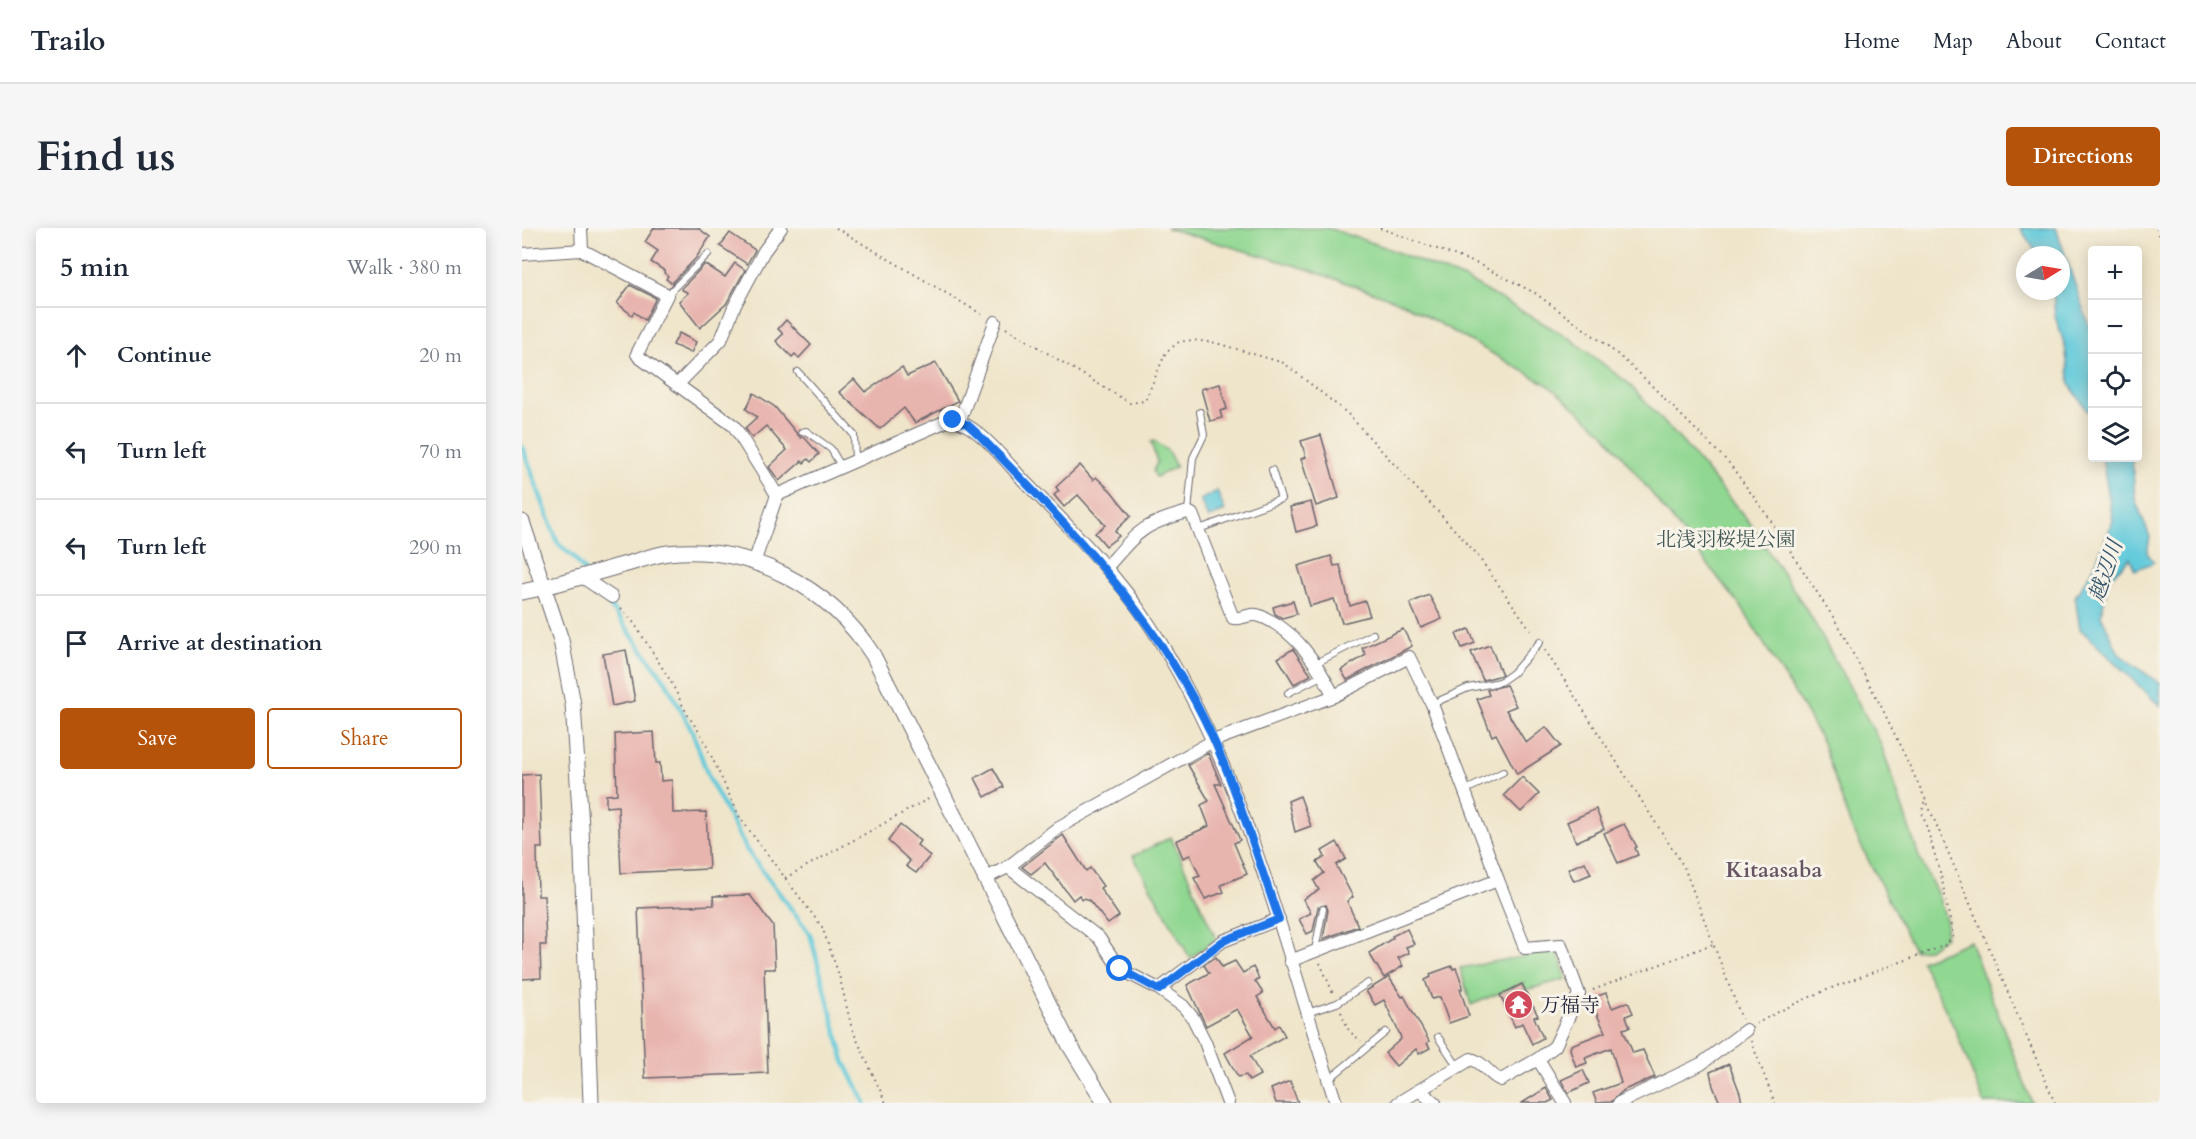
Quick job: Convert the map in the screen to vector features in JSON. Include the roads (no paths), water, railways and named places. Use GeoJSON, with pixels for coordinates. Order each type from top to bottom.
{"type":"FeatureCollection","features":[{"type":"Feature","properties":{"kind":"street"},"geometry":{"type":"LineString","coordinates":[[581,228],[582,250]]}},
{"type":"Feature","properties":{"kind":"street"},"geometry":{"type":"LineString","coordinates":[[677,385],[721,340],[734,307],[764,251],[782,228]]}},
{"type":"Feature","properties":{"kind":"street"},"geometry":{"type":"LineString","coordinates":[[522,254],[582,250],[667,295],[637,354],[734,426],[777,495]]}},
{"type":"Feature","properties":{"kind":"street"},"geometry":{"type":"LineString","coordinates":[[960,420],[995,322]]}},
{"type":"Feature","properties":{"kind":"street"},"geometry":{"type":"LineString","coordinates":[[754,563],[777,495],[841,465],[949,420],[960,420],[979,435],[1106,568],[1154,633],[1204,720],[1279,919],[1290,961],[1336,1103]]}},
{"type":"Feature","properties":{"kind":"street"},"geometry":{"type":"LineString","coordinates":[[1106,568],[1153,522],[1188,512],[1192,514],[1233,618],[1257,615],[1290,635],[1316,663],[1334,696]]}},
{"type":"Feature","properties":{"kind":"street"},"geometry":{"type":"LineString","coordinates":[[522,522],[561,640],[573,704],[581,827],[591,1103]]}},
{"type":"Feature","properties":{"kind":"street"},"geometry":{"type":"LineString","coordinates":[[522,592],[545,588],[667,553],[724,553],[754,563],[815,591],[859,633],[873,655],[1069,1044],[1105,1103]]}},
{"type":"Feature","properties":{"kind":"street"},"geometry":{"type":"LineString","coordinates":[[582,577],[612,597]]}},
{"type":"Feature","properties":{"kind":"street"},"geometry":{"type":"LineString","coordinates":[[986,879],[1008,867],[1059,827],[1213,741],[1334,696],[1409,657],[1432,704],[1525,948],[1561,945],[1579,994],[1555,1046],[1538,1059],[1501,1080],[1496,1079],[1478,1061],[1471,1059],[1398,1103]]}},
{"type":"Feature","properties":{"kind":"street"},"geometry":{"type":"LineString","coordinates":[[1008,867],[1098,938],[1120,969],[1183,1006],[1193,1018],[1228,1103]]}},
{"type":"Feature","properties":{"kind":"street"},"geometry":{"type":"LineString","coordinates":[[1290,961],[1498,880]]}},
{"type":"Feature","properties":{"kind":"street"},"geometry":{"type":"LineString","coordinates":[[1159,990],[1223,941],[1279,919]]}},
{"type":"Feature","properties":{"kind":"street"},"geometry":{"type":"LineString","coordinates":[[1619,1103],[1701,1064],[1746,1030]]}},
{"type":"Feature","properties":{"kind":"street"},"geometry":{"type":"LineString","coordinates":[[1538,1059],[1565,1103]]}},
{"type":"Feature","properties":{"kind":"street"},"geometry":{"type":"LineString","coordinates":[[1420,1091],[1435,1103]]}},
{"type":"Feature","properties":{"kind":"lane"},"geometry":{"type":"LineString","coordinates":[[667,295],[708,254]]}},
{"type":"Feature","properties":{"kind":"lane"},"geometry":{"type":"LineString","coordinates":[[798,372],[854,435],[855,459]]}},
{"type":"Feature","properties":{"kind":"lane"},"geometry":{"type":"LineString","coordinates":[[1188,512],[1193,458],[1204,435],[1200,412]]}},
{"type":"Feature","properties":{"kind":"lane"},"geometry":{"type":"LineString","coordinates":[[802,432],[806,431],[831,449],[841,465]]}},
{"type":"Feature","properties":{"kind":"lane"},"geometry":{"type":"LineString","coordinates":[[1199,529],[1281,499],[1272,470]]}},
{"type":"Feature","properties":{"kind":"lane"},"geometry":{"type":"LineString","coordinates":[[1316,663],[1373,634]]}},
{"type":"Feature","properties":{"kind":"lane"},"geometry":{"type":"LineString","coordinates":[[1432,704],[1468,688],[1500,682],[1513,673],[1540,642]]}},
{"type":"Feature","properties":{"kind":"lane"},"geometry":{"type":"LineString","coordinates":[[1288,693],[1323,674]]}},
{"type":"Feature","properties":{"kind":"lane"},"geometry":{"type":"LineString","coordinates":[[1466,790],[1503,772]]}},
{"type":"Feature","properties":{"kind":"lane"},"geometry":{"type":"LineString","coordinates":[[1315,951],[1323,909]]}},
{"type":"Feature","properties":{"kind":"lane"},"geometry":{"type":"LineString","coordinates":[[1307,1013],[1337,1003],[1368,983]]}},
{"type":"Feature","properties":{"kind":"lane"},"geometry":{"type":"LineString","coordinates":[[1328,1080],[1386,1032]]}},
{"type":"Feature","properties":{"kind":"lane"},"geometry":{"type":"LineString","coordinates":[[1438,1037],[1458,1067]]}},
{"type":"Feature","properties":{"kind":"water"},"geometry":{"type":"Polygon","coordinates":[[[2020,228],[2056,228],[2062,246],[2032,246],[2020,228]]]}},
{"type":"Feature","properties":{"kind":"water"},"geometry":{"type":"Polygon","coordinates":[[[2070,270],[2088,323],[2088,411],[2070,385],[2065,346],[2055,316],[2054,300],[2070,300],[2070,270]]]}},
{"type":"Feature","properties":{"kind":"water","name":"越辺川"},"geometry":{"type":"Polygon","coordinates":[[[2103,462],[2132,462],[2135,499],[2150,537],[2147,553],[2154,562],[2135,570],[2130,558],[2109,579],[2101,615],[2119,654],[2160,684],[2160,706],[2080,629],[2075,597],[2094,567],[2113,521],[2103,462]]]}},
{"type":"Feature","properties":{"kind":"water"},"geometry":{"type":"Polygon","coordinates":[[[1217,491],[1225,511],[1208,518],[1200,500],[1217,491]]]}},
{"type":"Feature","properties":{"kind":"waterway"},"geometry":{"type":"LineString","coordinates":[[522,446],[558,544],[574,557],[586,573]]}},
{"type":"Feature","properties":{"kind":"waterway"},"geometry":{"type":"LineString","coordinates":[[603,596],[666,682],[692,731],[709,778],[746,849],[810,934],[844,1061],[865,1103]]}},
{"type":"Feature","properties":{"kind":"place","name":"万福寺"},"geometry":{"type":"Point","coordinates":[1519,1005]}},
{"type":"Feature","properties":{"kind":"district","name":"Kitaasaba"},"geometry":{"type":"Point","coordinates":[1774,870]}},
{"type":"Feature","properties":{"kind":"park label","name":"北浅羽桜堤公園"},"geometry":{"type":"Point","coordinates":[1726,539]}}]}
